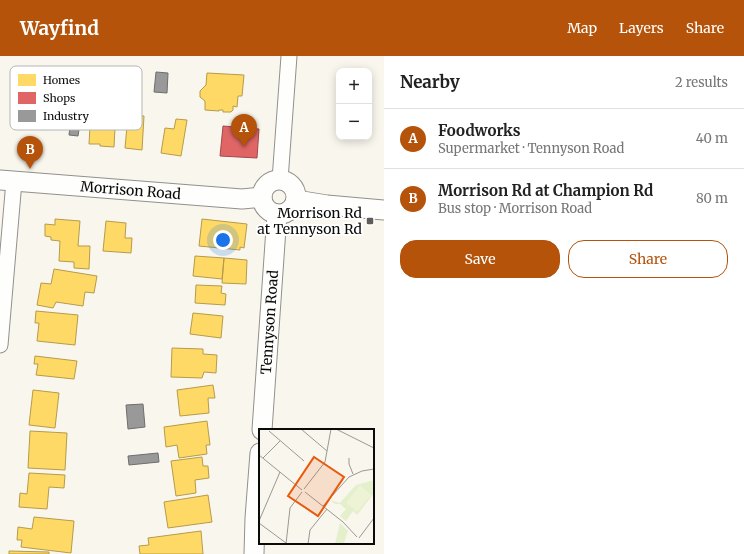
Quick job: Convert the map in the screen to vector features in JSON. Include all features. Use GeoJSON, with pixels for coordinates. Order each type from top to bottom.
{"type":"FeatureCollection","features":[{"type":"Feature","properties":{"kind":"street"},"geometry":{"type":"LineString","coordinates":[[280,180],[289,56]]}},
{"type":"Feature","properties":{"kind":"street"},"geometry":{"type":"LineString","coordinates":[[280,180],[289,183],[292,186],[295,190],[296,200],[292,209],[287,213],[277,214],[267,210],[262,202],[262,197],[262,191],[269,183],[280,180]]}},
{"type":"Feature","properties":{"kind":"street"},"geometry":{"type":"LineString","coordinates":[[0,345],[7,181]]}},
{"type":"Feature","properties":{"kind":"street","name":"Morrison Road"},"geometry":{"type":"LineString","coordinates":[[7,181],[242,199],[262,197]]}},
{"type":"Feature","properties":{"kind":"street"},"geometry":{"type":"LineString","coordinates":[[296,200],[327,205],[384,210]]}},
{"type":"Feature","properties":{"kind":"street","name":"Tennyson Road"},"geometry":{"type":"LineString","coordinates":[[262,429],[277,214]]}},
{"type":"Feature","properties":{"kind":"street"},"geometry":{"type":"LineString","coordinates":[[254,554],[259,466]]}},
{"type":"Feature","properties":{"kind":"building: Homes"},"geometry":{"type":"Polygon","coordinates":[[[207,73],[244,75],[242,96],[238,96],[237,107],[233,106],[233,110],[231,112],[223,112],[223,110],[205,110],[205,101],[200,97],[200,91],[206,85],[207,73]]]}},
{"type":"Feature","properties":{"kind":"building: Homes"},"geometry":{"type":"Polygon","coordinates":[[[142,116],[144,116],[142,150],[125,148],[127,130],[142,130],[142,116]]]}},
{"type":"Feature","properties":{"kind":"building: Homes"},"geometry":{"type":"Polygon","coordinates":[[[176,119],[187,120],[181,156],[161,153],[165,128],[174,129],[176,119]]]}},
{"type":"Feature","properties":{"kind":"building: Homes"},"geometry":{"type":"Polygon","coordinates":[[[90,130],[115,130],[114,147],[100,146],[100,144],[89,144],[90,130]]]}},
{"type":"Feature","properties":{"kind":"building: Homes"},"geometry":{"type":"Polygon","coordinates":[[[55,219],[80,221],[78,246],[90,246],[89,269],[74,268],[74,262],[59,261],[60,241],[51,240],[51,237],[45,236],[45,224],[55,225],[55,219]]]}},
{"type":"Feature","properties":{"kind":"building: Homes"},"geometry":{"type":"Polygon","coordinates":[[[202,219],[247,224],[244,248],[240,247],[240,250],[199,246],[202,219]]]}},
{"type":"Feature","properties":{"kind":"building: Homes"},"geometry":{"type":"Polygon","coordinates":[[[106,221],[126,223],[125,238],[132,238],[131,253],[103,251],[106,221]]]}},
{"type":"Feature","properties":{"kind":"building: Homes"},"geometry":{"type":"Polygon","coordinates":[[[195,256],[224,258],[222,279],[193,276],[195,256]]]}},
{"type":"Feature","properties":{"kind":"building: Homes"},"geometry":{"type":"Polygon","coordinates":[[[224,258],[247,260],[246,284],[222,283],[224,258]]]}},
{"type":"Feature","properties":{"kind":"building: Homes"},"geometry":{"type":"Polygon","coordinates":[[[54,269],[97,276],[94,293],[85,292],[83,306],[56,302],[53,308],[37,305],[41,283],[51,284],[54,269]]]}},
{"type":"Feature","properties":{"kind":"building: Homes"},"geometry":{"type":"Polygon","coordinates":[[[196,285],[222,286],[221,293],[226,294],[225,305],[195,303],[196,285]]]}},
{"type":"Feature","properties":{"kind":"building: Homes"},"geometry":{"type":"Polygon","coordinates":[[[36,311],[78,315],[75,345],[37,341],[39,323],[35,323],[36,311]]]}},
{"type":"Feature","properties":{"kind":"building: Homes"},"geometry":{"type":"Polygon","coordinates":[[[193,313],[223,316],[221,338],[190,334],[193,313]]]}},
{"type":"Feature","properties":{"kind":"building: Homes"},"geometry":{"type":"Polygon","coordinates":[[[172,348],[203,349],[203,354],[217,355],[216,373],[204,372],[202,378],[171,377],[172,348]]]}},
{"type":"Feature","properties":{"kind":"building: Homes"},"geometry":{"type":"Polygon","coordinates":[[[35,356],[77,361],[74,379],[36,375],[38,364],[34,364],[35,356]]]}},
{"type":"Feature","properties":{"kind":"building: Homes"},"geometry":{"type":"Polygon","coordinates":[[[213,385],[215,398],[208,398],[209,413],[180,416],[177,390],[213,385]]]}},
{"type":"Feature","properties":{"kind":"building: Homes"},"geometry":{"type":"Polygon","coordinates":[[[33,390],[59,393],[55,428],[29,425],[33,390]]]}},
{"type":"Feature","properties":{"kind":"building: Homes"},"geometry":{"type":"Polygon","coordinates":[[[207,421],[210,445],[206,445],[207,454],[179,458],[177,445],[166,447],[164,427],[207,421]]]}},
{"type":"Feature","properties":{"kind":"building: Homes"},"geometry":{"type":"Polygon","coordinates":[[[30,431],[67,433],[65,470],[28,468],[30,431]]]}},
{"type":"Feature","properties":{"kind":"building: Homes"},"geometry":{"type":"Polygon","coordinates":[[[202,457],[203,466],[208,466],[209,478],[195,480],[196,493],[176,496],[171,461],[202,457]]]}},
{"type":"Feature","properties":{"kind":"building: Homes"},"geometry":{"type":"Polygon","coordinates":[[[29,473],[65,475],[64,488],[49,487],[47,509],[19,507],[20,493],[27,494],[29,473]]]}},
{"type":"Feature","properties":{"kind":"building: Homes"},"geometry":{"type":"Polygon","coordinates":[[[208,495],[212,522],[168,528],[164,502],[208,495]]]}},
{"type":"Feature","properties":{"kind":"building: Homes"},"geometry":{"type":"Polygon","coordinates":[[[34,517],[74,521],[71,553],[21,547],[22,540],[17,540],[18,527],[32,529],[34,517]]]}},
{"type":"Feature","properties":{"kind":"building: Homes"},"geometry":{"type":"Polygon","coordinates":[[[201,531],[203,554],[140,554],[139,546],[149,545],[148,538],[201,531]]]}},
{"type":"Feature","properties":{"kind":"building: Homes"},"geometry":{"type":"Polygon","coordinates":[[[9,551],[49,552],[49,554],[9,554],[9,551]]]}},
{"type":"Feature","properties":{"kind":"building: Shops"},"geometry":{"type":"Polygon","coordinates":[[[223,126],[259,129],[257,158],[220,156],[223,126]]]}},
{"type":"Feature","properties":{"kind":"building: Industry"},"geometry":{"type":"Polygon","coordinates":[[[156,72],[168,73],[167,93],[154,92],[156,72]]]}},
{"type":"Feature","properties":{"kind":"building: Industry"},"geometry":{"type":"Polygon","coordinates":[[[70,130],[79,130],[78,136],[69,135],[70,130]]]}},
{"type":"Feature","properties":{"kind":"building: Industry"},"geometry":{"type":"Polygon","coordinates":[[[143,404],[145,427],[128,429],[126,405],[143,404]]]}},
{"type":"Feature","properties":{"kind":"building: Industry"},"geometry":{"type":"Polygon","coordinates":[[[158,453],[159,462],[129,465],[128,456],[158,453]]]}},
{"type":"Feature","properties":{"kind":"place","name":"Foodworks"},"geometry":{"type":"Point","coordinates":[244,147]}},
{"type":"Feature","properties":{"kind":"place","name":"Morrison Rd at Champion Rd"},"geometry":{"type":"Point","coordinates":[30,169]}},
{"type":"Feature","properties":{"kind":"place","name":"Morrison Rd at Tennyson Rd"},"geometry":{"type":"Point","coordinates":[370,221]}}]}
